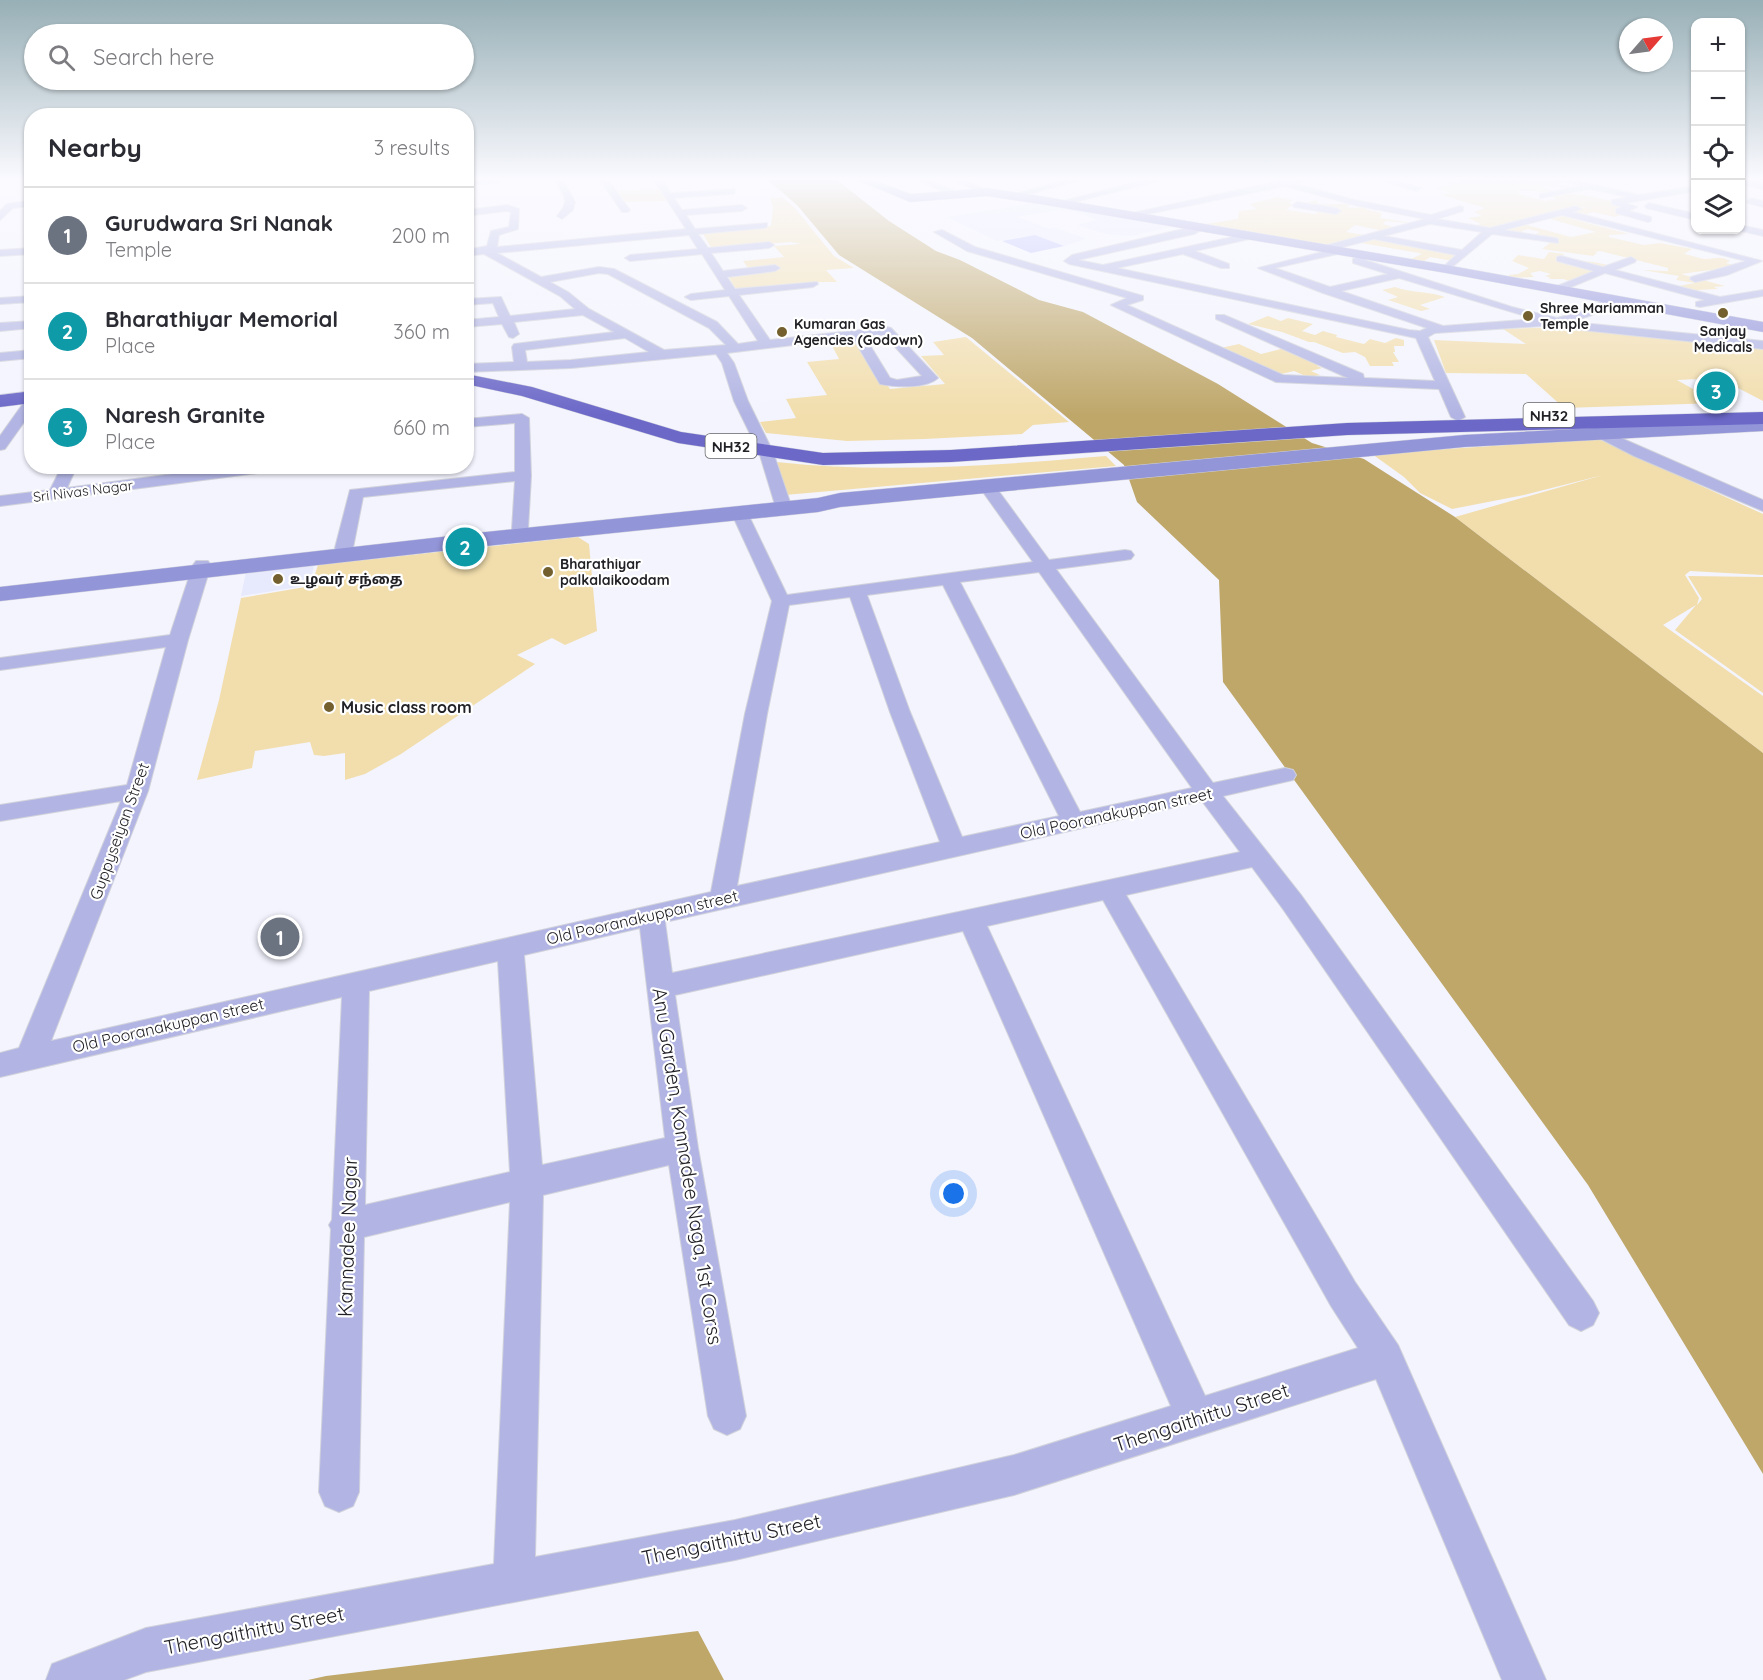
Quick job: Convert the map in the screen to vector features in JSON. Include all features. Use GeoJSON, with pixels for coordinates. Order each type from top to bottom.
{"type":"FeatureCollection","features":[{"type":"Feature","properties":{"kind":"highway","name":"NH32"},"geometry":{"type":"LineString","coordinates":[[474,371],[527,383],[641,417],[823,459],[886,459],[1002,447],[1458,417],[1763,409]]}},
{"type":"Feature","properties":{"kind":"highway","name":"NH32"},"geometry":{"type":"LineString","coordinates":[[474,381],[526,391],[678,437],[762,446]]}},
{"type":"Feature","properties":{"kind":"highway"},"geometry":{"type":"LineString","coordinates":[[0,394],[24,391]]}},
{"type":"Feature","properties":{"kind":"highway"},"geometry":{"type":"LineString","coordinates":[[0,401],[24,400]]}},
{"type":"Feature","properties":{"kind":"highway","name":"NH32"},"geometry":{"type":"LineString","coordinates":[[1341,424],[1763,418]]}},
{"type":"Feature","properties":{"kind":"street"},"geometry":{"type":"LineString","coordinates":[[499,258],[564,294],[585,311],[662,354]]}},
{"type":"Feature","properties":{"kind":"street"},"geometry":{"type":"LineString","coordinates":[[709,258],[766,344]]}},
{"type":"Feature","properties":{"kind":"street"},"geometry":{"type":"LineString","coordinates":[[1001,258],[1139,298],[1117,305],[1281,379],[1445,385]]}},
{"type":"Feature","properties":{"kind":"street"},"geometry":{"type":"LineString","coordinates":[[1038,270],[1074,258]]}},
{"type":"Feature","properties":{"kind":"street"},"geometry":{"type":"LineString","coordinates":[[1097,269],[1149,258]]}},
{"type":"Feature","properties":{"kind":"street"},"geometry":{"type":"LineString","coordinates":[[1205,258],[1225,266]]}},
{"type":"Feature","properties":{"kind":"street"},"geometry":{"type":"LineString","coordinates":[[1299,258],[1263,268],[1442,329]]}},
{"type":"Feature","properties":{"kind":"street"},"geometry":{"type":"LineString","coordinates":[[1361,258],[1357,261],[1508,309],[1562,321],[1597,328],[1763,345]]}},
{"type":"Feature","properties":{"kind":"street"},"geometry":{"type":"LineString","coordinates":[[1380,258],[1763,327]]}},
{"type":"Feature","properties":{"kind":"street"},"geometry":{"type":"LineString","coordinates":[[1446,269],[1458,258]]}},
{"type":"Feature","properties":{"kind":"street"},"geometry":{"type":"LineString","coordinates":[[1571,258],[1604,270],[1716,299]]}},
{"type":"Feature","properties":{"kind":"street"},"geometry":{"type":"LineString","coordinates":[[1695,279],[1757,261],[1747,258]]}},
{"type":"Feature","properties":{"kind":"street"},"geometry":{"type":"LineString","coordinates":[[1559,289],[1631,260]]}},
{"type":"Feature","properties":{"kind":"street"},"geometry":{"type":"LineString","coordinates":[[1069,261],[1097,269],[1421,335],[1442,329],[1562,321],[1588,313],[1613,299]]}},
{"type":"Feature","properties":{"kind":"street"},"geometry":{"type":"LineString","coordinates":[[1749,265],[1763,268]]}},
{"type":"Feature","properties":{"kind":"street"},"geometry":{"type":"LineString","coordinates":[[561,267],[575,274]]}},
{"type":"Feature","properties":{"kind":"street"},"geometry":{"type":"LineString","coordinates":[[721,274],[775,268]]}},
{"type":"Feature","properties":{"kind":"street"},"geometry":{"type":"LineString","coordinates":[[538,280],[601,270],[610,271],[713,326],[735,348]]}},
{"type":"Feature","properties":{"kind":"street"},"geometry":{"type":"LineString","coordinates":[[1327,291],[1398,275]]}},
{"type":"Feature","properties":{"kind":"street"},"geometry":{"type":"LineString","coordinates":[[691,297],[813,284]]}},
{"type":"Feature","properties":{"kind":"street"},"geometry":{"type":"LineString","coordinates":[[1682,313],[1716,299],[1763,293]]}},
{"type":"Feature","properties":{"kind":"street"},"geometry":{"type":"LineString","coordinates":[[474,301],[497,299],[518,347],[521,364]]}},
{"type":"Feature","properties":{"kind":"street"},"geometry":{"type":"LineString","coordinates":[[0,301],[24,300]]}},
{"type":"Feature","properties":{"kind":"street"},"geometry":{"type":"LineString","coordinates":[[474,323],[585,311]]}},
{"type":"Feature","properties":{"kind":"street"},"geometry":{"type":"LineString","coordinates":[[1220,317],[1371,383]]}},
{"type":"Feature","properties":{"kind":"street"},"geometry":{"type":"LineString","coordinates":[[0,327],[24,325]]}},
{"type":"Feature","properties":{"kind":"street"},"geometry":{"type":"LineString","coordinates":[[474,368],[521,364],[571,364],[890,332],[931,378],[890,383],[885,381],[890,369]]}},
{"type":"Feature","properties":{"kind":"street"},"geometry":{"type":"LineString","coordinates":[[518,347],[629,334]]}},
{"type":"Feature","properties":{"kind":"street"},"geometry":{"type":"LineString","coordinates":[[856,334],[890,369]]}},
{"type":"Feature","properties":{"kind":"street"},"geometry":{"type":"LineString","coordinates":[[1421,335],[1458,417]]}},
{"type":"Feature","properties":{"kind":"street"},"geometry":{"type":"LineString","coordinates":[[719,350],[728,363],[783,505]]}},
{"type":"Feature","properties":{"kind":"street"},"geometry":{"type":"LineString","coordinates":[[0,357],[24,355]]}},
{"type":"Feature","properties":{"kind":"street"},"geometry":{"type":"LineString","coordinates":[[890,369],[921,366]]}},
{"type":"Feature","properties":{"kind":"street"},"geometry":{"type":"LineString","coordinates":[[0,446],[24,411]]}},
{"type":"Feature","properties":{"kind":"street"},"geometry":{"type":"LineString","coordinates":[[474,422],[522,418],[523,476],[520,529]]}},
{"type":"Feature","properties":{"kind":"street"},"geometry":{"type":"LineString","coordinates":[[0,594],[344,548],[1061,477],[1381,448],[1598,432],[1763,425]]}},
{"type":"Feature","properties":{"kind":"street"},"geometry":{"type":"LineString","coordinates":[[1598,432],[1639,453],[1763,506]]}},
{"type":"Feature","properties":{"kind":"street"},"geometry":{"type":"LineString","coordinates":[[56,494],[66,474]]}},
{"type":"Feature","properties":{"kind":"street"},"geometry":{"type":"LineString","coordinates":[[131,485],[136,474]]}},
{"type":"Feature","properties":{"kind":"street","name":"Sri Nivas Nagar"},"geometry":{"type":"LineString","coordinates":[[0,501],[199,474]]}},
{"type":"Feature","properties":{"kind":"street"},"geometry":{"type":"LineString","coordinates":[[446,484],[448,474]]}},
{"type":"Feature","properties":{"kind":"street"},"geometry":{"type":"LineString","coordinates":[[344,548],[356,494],[523,476]]}},
{"type":"Feature","properties":{"kind":"street"},"geometry":{"type":"LineString","coordinates":[[986,485],[1208,793],[1292,902],[1581,1313]]}},
{"type":"Feature","properties":{"kind":"street"},"geometry":{"type":"LineString","coordinates":[[0,589],[739,512],[783,505]]}},
{"type":"Feature","properties":{"kind":"street"},"geometry":{"type":"LineString","coordinates":[[722,899],[756,714],[781,601],[739,512]]}},
{"type":"Feature","properties":{"kind":"street"},"geometry":{"type":"LineString","coordinates":[[781,601],[1125,555]]}},
{"type":"Feature","properties":{"kind":"street","name":"Guppyseiyan Street"},"geometry":{"type":"LineString","coordinates":[[30,1057],[137,791],[200,568]]}},
{"type":"Feature","properties":{"kind":"street"},"geometry":{"type":"LineString","coordinates":[[950,580],[1074,822]]}},
{"type":"Feature","properties":{"kind":"street"},"geometry":{"type":"LineString","coordinates":[[857,592],[900,712],[954,848]]}},
{"type":"Feature","properties":{"kind":"street"},"geometry":{"type":"LineString","coordinates":[[0,664],[178,640]]}},
{"type":"Feature","properties":{"kind":"street","name":"Old Pooranakuppan street"},"geometry":{"type":"LineString","coordinates":[[0,1065],[651,915],[1285,775]]}},
{"type":"Feature","properties":{"kind":"street"},"geometry":{"type":"LineString","coordinates":[[0,813],[137,791]]}},
{"type":"Feature","properties":{"kind":"street"},"geometry":{"type":"LineString","coordinates":[[660,987],[1257,857]]}},
{"type":"Feature","properties":{"kind":"street"},"geometry":{"type":"LineString","coordinates":[[1110,889],[1343,1294],[1385,1358],[1524,1680]]}},
{"type":"Feature","properties":{"kind":"street","name":"Anu Garden, Konnadee Naga, 1st Corss"},"geometry":{"type":"LineString","coordinates":[[651,915],[682,1148],[727,1416]]}},
{"type":"Feature","properties":{"kind":"street"},"geometry":{"type":"LineString","coordinates":[[971,920],[1196,1419]]}},
{"type":"Feature","properties":{"kind":"street"},"geometry":{"type":"LineString","coordinates":[[510,947],[527,1182],[514,1581]]}},
{"type":"Feature","properties":{"kind":"street","name":"Kannadee Nagar"},"geometry":{"type":"LineString","coordinates":[[339,1492],[346,1225],[356,982]]}},
{"type":"Feature","properties":{"kind":"street"},"geometry":{"type":"LineString","coordinates":[[346,1225],[682,1148]]}},
{"type":"Feature","properties":{"kind":"street","name":"Thengaithittu Street"},"geometry":{"type":"LineString","coordinates":[[68,1680],[146,1650],[735,1540],[1014,1475],[1385,1358]]}},
{"type":"Feature","properties":{"kind":"shaded area"},"geometry":{"type":"Polygon","coordinates":[[[770,258],[838,258],[854,268],[826,270],[837,282],[813,282],[736,291],[728,275],[781,269],[777,265],[748,268],[743,261],[770,258]]]}},
{"type":"Feature","properties":{"kind":"shaded area"},"geometry":{"type":"Polygon","coordinates":[[[844,258],[960,260],[1039,300],[1083,312],[1218,384],[1312,443],[1364,459],[1455,517],[1763,753],[1763,1474],[1588,1185],[1223,682],[1219,580],[1137,502],[1124,465],[972,338],[844,258]]]}},
{"type":"Feature","properties":{"kind":"shaded area"},"geometry":{"type":"Polygon","coordinates":[[[1412,258],[1428,258],[1423,262],[1409,260],[1412,258]]]}},
{"type":"Feature","properties":{"kind":"shaded area"},"geometry":{"type":"Polygon","coordinates":[[[1438,258],[1456,258],[1453,261],[1438,258]]]}},
{"type":"Feature","properties":{"kind":"shaded area"},"geometry":{"type":"Polygon","coordinates":[[[1515,258],[1569,258],[1608,265],[1573,282],[1548,279],[1551,278],[1545,276],[1551,274],[1540,271],[1530,273],[1534,277],[1510,278],[1509,275],[1518,274],[1529,268],[1512,261],[1515,258]]]}},
{"type":"Feature","properties":{"kind":"shaded area"},"geometry":{"type":"Polygon","coordinates":[[[1630,258],[1725,258],[1730,261],[1726,263],[1741,267],[1722,273],[1710,270],[1681,274],[1725,286],[1714,287],[1718,289],[1697,290],[1717,297],[1673,287],[1695,283],[1676,280],[1679,276],[1642,270],[1668,271],[1668,268],[1630,258]]]}},
{"type":"Feature","properties":{"kind":"shaded area"},"geometry":{"type":"Polygon","coordinates":[[[1395,287],[1445,297],[1420,305],[1430,309],[1421,311],[1388,300],[1398,297],[1382,290],[1395,287]]]}},
{"type":"Feature","properties":{"kind":"shaded area"},"geometry":{"type":"Polygon","coordinates":[[[1268,316],[1281,321],[1288,318],[1313,324],[1302,331],[1315,335],[1323,331],[1364,344],[1370,339],[1385,343],[1396,338],[1404,340],[1404,346],[1394,346],[1395,352],[1393,352],[1399,362],[1392,362],[1394,366],[1370,366],[1365,357],[1355,352],[1343,353],[1282,332],[1248,324],[1268,316]]]}},
{"type":"Feature","properties":{"kind":"shaded area"},"geometry":{"type":"Polygon","coordinates":[[[1570,327],[1763,347],[1763,401],[1719,378],[1677,380],[1718,403],[1564,408],[1526,374],[1446,373],[1434,340],[1526,344],[1503,329],[1570,327]]]}},
{"type":"Feature","properties":{"kind":"shaded area"},"geometry":{"type":"Polygon","coordinates":[[[856,337],[890,389],[945,384],[921,356],[944,355],[933,342],[966,337],[1069,422],[1033,425],[1022,434],[925,439],[847,441],[766,433],[760,422],[796,418],[786,399],[827,395],[807,362],[839,359],[829,340],[856,337]]]}},
{"type":"Feature","properties":{"kind":"shaded area"},"geometry":{"type":"Polygon","coordinates":[[[1239,344],[1261,354],[1285,348],[1322,364],[1317,366],[1322,368],[1311,371],[1320,375],[1308,377],[1294,371],[1277,375],[1216,349],[1239,344]]]}},
{"type":"Feature","properties":{"kind":"shaded area"},"geometry":{"type":"Polygon","coordinates":[[[1598,439],[1763,514],[1763,575],[1690,571],[1685,575],[1699,598],[1697,605],[1702,599],[1688,576],[1763,577],[1763,693],[1675,630],[1696,605],[1663,625],[1763,696],[1763,753],[1455,517],[1603,475],[1524,495],[1452,509],[1420,493],[1404,477],[1372,454],[1598,439]]]}},
{"type":"Feature","properties":{"kind":"shaded area"},"geometry":{"type":"Polygon","coordinates":[[[1106,456],[1116,466],[785,495],[777,462],[818,466],[900,468],[983,465],[1106,456]]]}},
{"type":"Feature","properties":{"kind":"shaded area"},"geometry":{"type":"Polygon","coordinates":[[[578,537],[589,544],[597,631],[565,645],[552,638],[517,655],[535,664],[401,754],[365,774],[345,780],[345,753],[314,755],[310,742],[255,751],[252,768],[197,780],[219,700],[241,598],[311,586],[318,565],[578,537]]]}},
{"type":"Feature","properties":{"kind":"shaded area","name":"உழவர் சந்தை"},"geometry":{"type":"Polygon","coordinates":[[[314,565],[310,585],[241,596],[246,572],[314,565]]]}},
{"type":"Feature","properties":{"kind":"shaded area"},"geometry":{"type":"Polygon","coordinates":[[[698,1631],[724,1680],[308,1680],[326,1676],[698,1631]]]}},
{"type":"Feature","properties":{"kind":"place","name":"Sanjay Medicals"},"geometry":{"type":"Point","coordinates":[1723,313]}},
{"type":"Feature","properties":{"kind":"place","name":"Shree Mariamman Temple"},"geometry":{"type":"Point","coordinates":[1528,316]}},
{"type":"Feature","properties":{"kind":"place","name":"Kumaran Gas Agencies (Godown)"},"geometry":{"type":"Point","coordinates":[782,332]}},
{"type":"Feature","properties":{"kind":"place","name":"Naresh Granite"},"geometry":{"type":"Point","coordinates":[1716,391]}},
{"type":"Feature","properties":{"kind":"place","name":"Bharathiyar Memorial"},"geometry":{"type":"Point","coordinates":[465,547]}},
{"type":"Feature","properties":{"kind":"place","name":"Bharathiyar palkalaikoodam"},"geometry":{"type":"Point","coordinates":[548,572]}},
{"type":"Feature","properties":{"kind":"place","name":"உழவர் சந்தை"},"geometry":{"type":"Point","coordinates":[278,579]}},
{"type":"Feature","properties":{"kind":"place","name":"Music class room"},"geometry":{"type":"Point","coordinates":[329,707]}},
{"type":"Feature","properties":{"kind":"place","name":"Gurudwara Sri Nanak"},"geometry":{"type":"Point","coordinates":[280,937]}}]}
